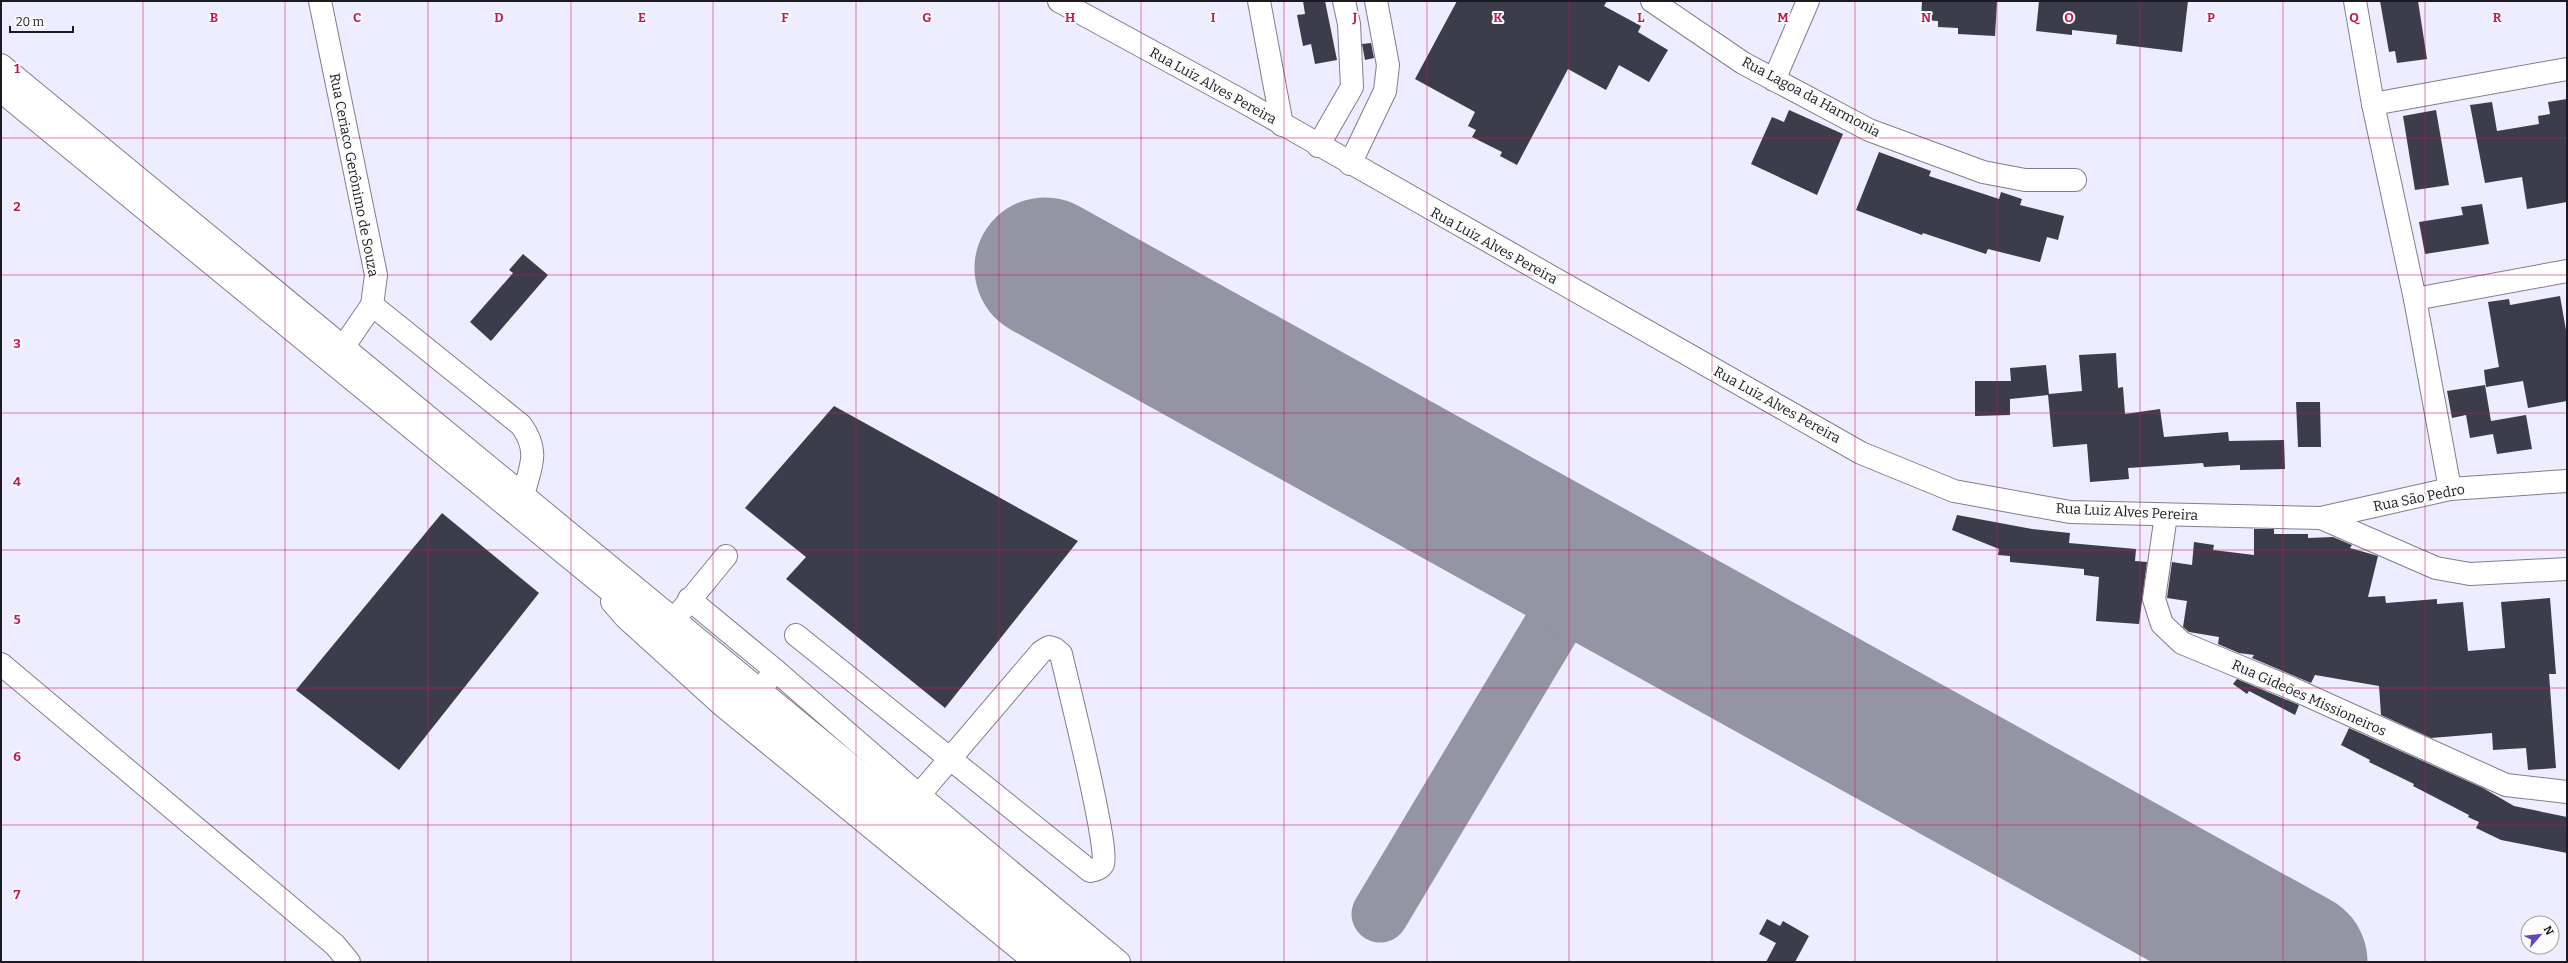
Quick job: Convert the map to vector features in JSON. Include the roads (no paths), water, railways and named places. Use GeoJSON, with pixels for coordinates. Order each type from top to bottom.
{"type":"FeatureCollection","features":[{"type":"Feature","properties":{"kind":"street","name":"Rua Ceriaco Gerônimo de Souza"},"geometry":{"type":"LineString","coordinates":[[320,1],[376,275],[372,305],[338,355]]}},
{"type":"Feature","properties":{"kind":"street","name":"Rua Luiz Alves Pereira"},"geometry":{"type":"LineString","coordinates":[[1059,1],[1282,125],[1862,453],[1954,491],[2070,512],[2321,518],[2436,568],[2470,574],[2567,569]]}},
{"type":"Feature","properties":{"kind":"street"},"geometry":{"type":"LineString","coordinates":[[1259,1],[1282,125]]}},
{"type":"Feature","properties":{"kind":"street"},"geometry":{"type":"LineString","coordinates":[[1318,146],[1352,87],[1348,24],[1344,1]]}},
{"type":"Feature","properties":{"kind":"street","name":"Rua Lagoa da Harmonia"},"geometry":{"type":"LineString","coordinates":[[1652,1],[1743,62],[1869,130],[1983,172],[2024,180],[2075,180]]}},
{"type":"Feature","properties":{"kind":"street"},"geometry":{"type":"LineString","coordinates":[[1774,80],[1808,1]]}},
{"type":"Feature","properties":{"kind":"street"},"geometry":{"type":"LineString","coordinates":[[2355,1],[2373,104],[2415,299],[2450,489]]}},
{"type":"Feature","properties":{"kind":"street"},"geometry":{"type":"LineString","coordinates":[[1348,24],[1377,10],[1388,65],[1385,91],[1350,164]]}},
{"type":"Feature","properties":{"kind":"street"},"geometry":{"type":"LineString","coordinates":[[1,65],[585,570],[1062,962]]}},
{"type":"Feature","properties":{"kind":"street"},"geometry":{"type":"LineString","coordinates":[[2373,104],[2567,69]]}},
{"type":"Feature","properties":{"kind":"street"},"geometry":{"type":"LineString","coordinates":[[1352,87],[1385,91]]}},
{"type":"Feature","properties":{"kind":"street"},"geometry":{"type":"LineString","coordinates":[[1,91],[338,355],[523,495],[1090,962]]}},
{"type":"Feature","properties":{"kind":"street"},"geometry":{"type":"LineString","coordinates":[[2415,299],[2567,271]]}},
{"type":"Feature","properties":{"kind":"street"},"geometry":{"type":"LineString","coordinates":[[372,305],[521,425],[530,437],[534,454],[523,495]]}},
{"type":"Feature","properties":{"kind":"street","name":"Rua São Pedro"},"geometry":{"type":"LineString","coordinates":[[2321,518],[2450,489],[2567,481]]}},
{"type":"Feature","properties":{"kind":"street","name":"Rua Gideões Missioneiros"},"geometry":{"type":"LineString","coordinates":[[2166,515],[2154,599],[2162,624],[2182,643],[2291,688],[2506,785],[2567,792]]}},
{"type":"Feature","properties":{"kind":"street"},"geometry":{"type":"LineString","coordinates":[[674,620],[689,599],[726,556]]}},
{"type":"Feature","properties":{"kind":"street"},"geometry":{"type":"LineString","coordinates":[[585,570],[625,617],[723,706],[1035,962]]}},
{"type":"Feature","properties":{"kind":"street"},"geometry":{"type":"LineString","coordinates":[[689,599],[775,670],[919,795],[1119,962]]}},
{"type":"Feature","properties":{"kind":"street"},"geometry":{"type":"LineString","coordinates":[[796,635],[949,760],[1090,871],[1099,869],[1103,864],[1105,856],[1097,813],[1060,654],[1055,648],[1049,647],[1041,652],[949,760],[919,795]]}},
{"type":"Feature","properties":{"kind":"street"},"geometry":{"type":"LineString","coordinates":[[1,664],[335,945],[349,962]]}},
{"type":"Feature","properties":{"kind":"street"},"geometry":{"type":"LineString","coordinates":[[761,690],[775,670]]}}]}
